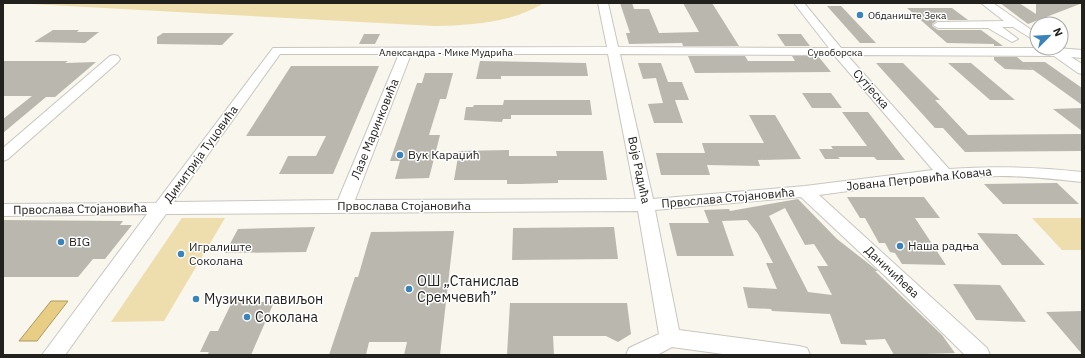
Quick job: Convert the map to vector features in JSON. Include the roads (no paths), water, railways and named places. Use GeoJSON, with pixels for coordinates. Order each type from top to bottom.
{"type":"FeatureCollection","features":[{"type":"Feature","properties":{"kind":"street","name":"Воје Радића"},"geometry":{"type":"LineString","coordinates":[[603,3],[646,205],[670,338]]}},
{"type":"Feature","properties":{"kind":"street","name":"Сутјеска"},"geometry":{"type":"LineString","coordinates":[[799,3],[838,52],[945,174]]}},
{"type":"Feature","properties":{"kind":"street"},"geometry":{"type":"LineString","coordinates":[[986,3],[1029,33]]}},
{"type":"Feature","properties":{"kind":"street"},"geometry":{"type":"LineString","coordinates":[[938,25],[1016,24]]}},
{"type":"Feature","properties":{"kind":"street"},"geometry":{"type":"LineString","coordinates":[[991,25],[1012,39]]}},
{"type":"Feature","properties":{"kind":"street","name":"Александра - Мике Мудрића"},"geometry":{"type":"LineString","coordinates":[[277,50],[406,52],[614,52]]}},
{"type":"Feature","properties":{"kind":"street","name":"Димитрија Туцовића"},"geometry":{"type":"LineString","coordinates":[[53,355],[277,50]]}},
{"type":"Feature","properties":{"kind":"street","name":"Сувоборска"},"geometry":{"type":"LineString","coordinates":[[614,52],[1029,50]]}},
{"type":"Feature","properties":{"kind":"street","name":"Лазе Маринковића"},"geometry":{"type":"LineString","coordinates":[[344,206],[406,52]]}},
{"type":"Feature","properties":{"kind":"street","name":"Сувоборска"},"geometry":{"type":"LineString","coordinates":[[1069,52],[1082,54]]}},
{"type":"Feature","properties":{"kind":"street"},"geometry":{"type":"LineString","coordinates":[[1062,56],[1082,70]]}},
{"type":"Feature","properties":{"kind":"street"},"geometry":{"type":"LineString","coordinates":[[3,156],[114,60]]}},
{"type":"Feature","properties":{"kind":"street","name":"Јована Петровића Ковача"},"geometry":{"type":"LineString","coordinates":[[804,191],[945,174],[1000,171],[1042,172],[1082,177]]}},
{"type":"Feature","properties":{"kind":"street","name":"Првослава Стојановића"},"geometry":{"type":"LineString","coordinates":[[3,210],[344,206],[646,205],[804,191]]}},
{"type":"Feature","properties":{"kind":"street","name":"Даничићева"},"geometry":{"type":"LineString","coordinates":[[804,191],[890,269],[979,355]]}},
{"type":"Feature","properties":{"kind":"street"},"geometry":{"type":"LineString","coordinates":[[637,355],[670,338],[799,355]]}},
{"type":"Feature","properties":{"kind":"place","name":"Обданиште Зека"},"geometry":{"type":"Point","coordinates":[860,15]}},
{"type":"Feature","properties":{"kind":"place","name":"Вук Караџић"},"geometry":{"type":"Point","coordinates":[400,155]}},
{"type":"Feature","properties":{"kind":"place","name":"BIG"},"geometry":{"type":"Point","coordinates":[61,242]}},
{"type":"Feature","properties":{"kind":"place","name":"Наша радња"},"geometry":{"type":"Point","coordinates":[900,246]}},
{"type":"Feature","properties":{"kind":"place","name":"Игралиште Соколана"},"geometry":{"type":"Point","coordinates":[181,254]}},
{"type":"Feature","properties":{"kind":"place","name":"ОШ „Станислав Сремчевић”"},"geometry":{"type":"Point","coordinates":[409,289]}},
{"type":"Feature","properties":{"kind":"place","name":"Музички павиљон"},"geometry":{"type":"Point","coordinates":[196,299]}},
{"type":"Feature","properties":{"kind":"place","name":"Соколана"},"geometry":{"type":"Point","coordinates":[247,317]}}]}
